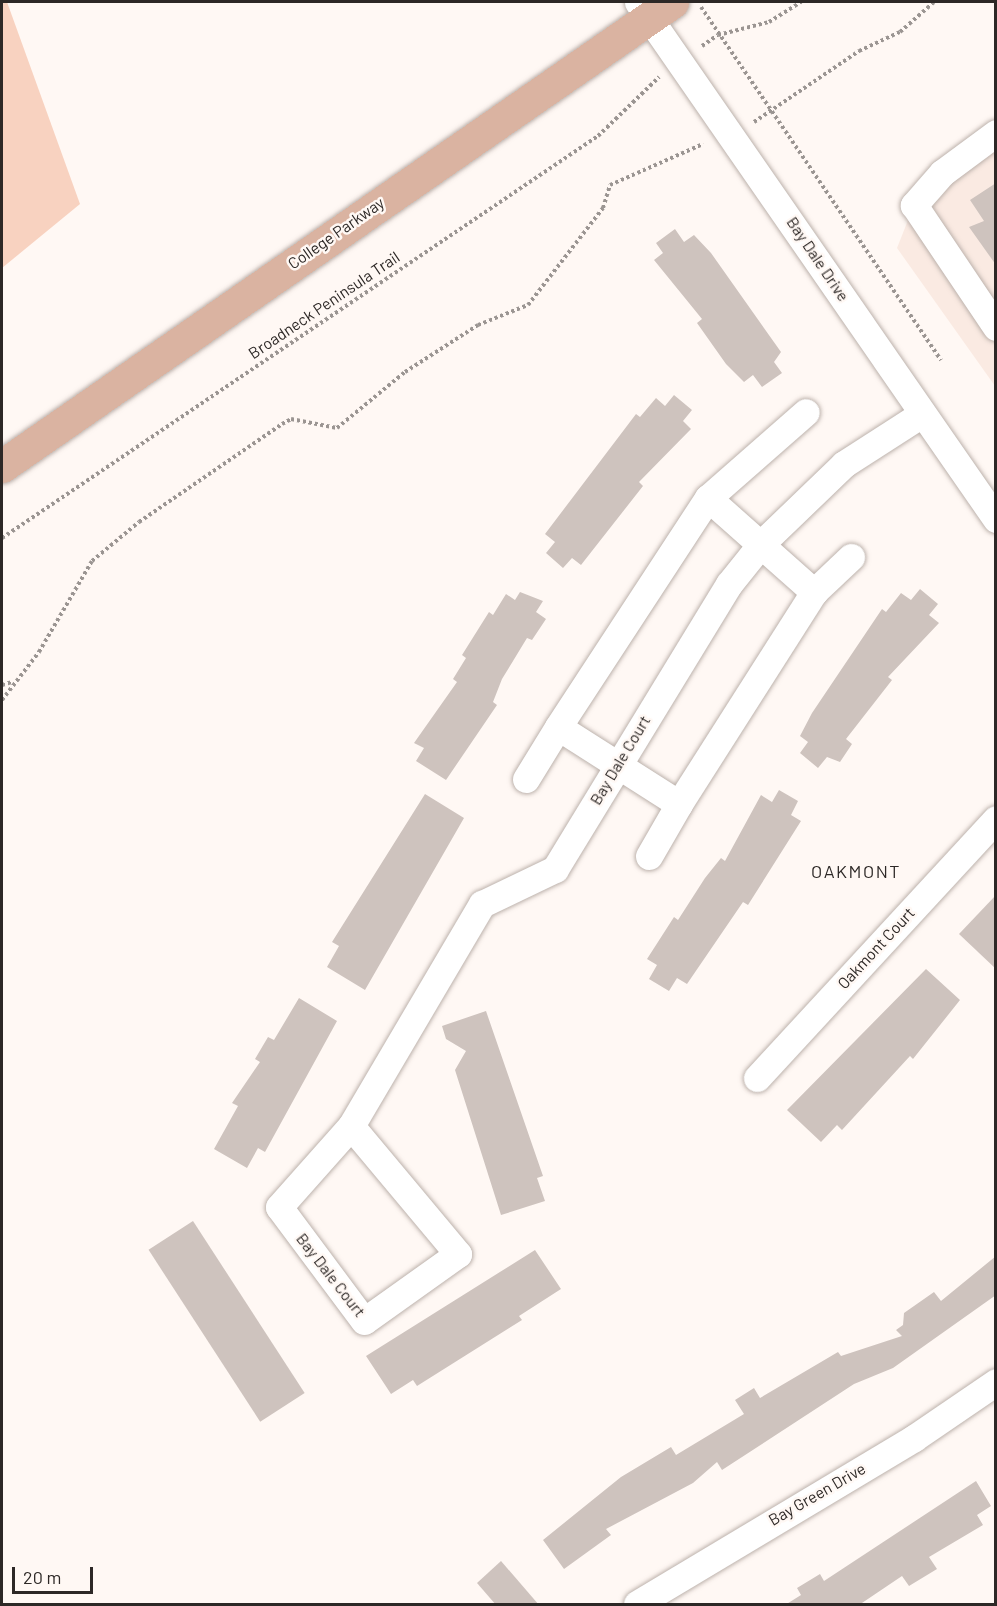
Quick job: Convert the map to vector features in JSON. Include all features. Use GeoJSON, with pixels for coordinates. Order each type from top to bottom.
{"type":"FeatureCollection","features":[{"type":"Feature","properties":{"kind":"main road","name":"College Parkway"},"geometry":{"type":"LineString","coordinates":[[2,466],[653,7]]}},
{"type":"Feature","properties":{"kind":"street","name":"Bay Dale Drive"},"geometry":{"type":"LineString","coordinates":[[653,7],[731,135],[996,519]]}},
{"type":"Feature","properties":{"kind":"street"},"geometry":{"type":"LineString","coordinates":[[996,133],[942,173],[914,206],[996,327]]}},
{"type":"Feature","properties":{"kind":"street"},"geometry":{"type":"LineString","coordinates":[[526,779],[708,498],[806,412]]}},
{"type":"Feature","properties":{"kind":"street","name":"Bay Dale Court"},"geometry":{"type":"LineString","coordinates":[[351,1126],[458,1254],[364,1321],[279,1207],[351,1126],[482,904],[555,869],[616,763],[729,584],[761,544],[844,465],[922,414]]}},
{"type":"Feature","properties":{"kind":"street"},"geometry":{"type":"LineString","coordinates":[[708,498],[814,592]]}},
{"type":"Feature","properties":{"kind":"street"},"geometry":{"type":"LineString","coordinates":[[649,856],[678,804],[814,592],[851,557]]}},
{"type":"Feature","properties":{"kind":"street"},"geometry":{"type":"LineString","coordinates":[[558,727],[678,804]]}},
{"type":"Feature","properties":{"kind":"street","name":"Oakmont Court"},"geometry":{"type":"LineString","coordinates":[[757,1078],[996,819]]}},
{"type":"Feature","properties":{"kind":"street","name":"Bay Green Drive"},"geometry":{"type":"LineString","coordinates":[[637,1605],[914,1438],[996,1382]]}},
{"type":"Feature","properties":{"kind":"path"},"geometry":{"type":"LineString","coordinates":[[709,41],[718,35],[769,22],[801,2]]}},
{"type":"Feature","properties":{"kind":"path"},"geometry":{"type":"LineString","coordinates":[[2,699],[13,682],[39,652],[92,561],[139,522],[282,424],[291,419],[337,428],[405,372],[478,325],[528,305],[603,208],[610,184],[731,135],[769,113],[860,51],[900,32],[934,2]]}},
{"type":"Feature","properties":{"kind":"path"},"geometry":{"type":"LineString","coordinates":[[706,13],[769,113],[941,360]]}},
{"type":"Feature","properties":{"kind":"path","name":"Broadneck Peninsula Trail"},"geometry":{"type":"LineString","coordinates":[[2,538],[598,136],[630,110],[651,82]]}},
{"type":"Feature","properties":{"kind":"path"},"geometry":{"type":"LineString","coordinates":[[2,685],[13,682]]}},
{"type":"Feature","properties":{"kind":"shaded area"},"geometry":{"type":"Polygon","coordinates":[[[2,2],[7,2],[80,204],[2,268],[2,2]]]}},
{"type":"Feature","properties":{"kind":"shaded area"},"geometry":{"type":"Polygon","coordinates":[[[995,133],[995,386],[897,248],[914,205],[995,133]]]}},
{"type":"Feature","properties":{"kind":"building"},"geometry":{"type":"Polygon","coordinates":[[[996,183],[996,265],[969,227],[984,221],[970,200],[996,183]]]}},
{"type":"Feature","properties":{"kind":"building"},"geometry":{"type":"Polygon","coordinates":[[[675,229],[684,242],[694,235],[711,253],[781,352],[774,362],[782,373],[762,387],[753,375],[744,382],[726,364],[697,323],[702,319],[654,260],[663,253],[656,243],[675,229]]]}},
{"type":"Feature","properties":{"kind":"building"},"geometry":{"type":"Polygon","coordinates":[[[674,395],[692,410],[683,421],[691,429],[639,482],[643,486],[581,565],[572,558],[563,568],[546,553],[555,542],[545,534],[636,414],[640,417],[656,398],[665,406],[674,395]]]}},
{"type":"Feature","properties":{"kind":"building"},"geometry":{"type":"Polygon","coordinates":[[[920,589],[938,604],[929,615],[939,623],[888,677],[892,680],[846,739],[852,744],[840,762],[827,757],[818,768],[800,753],[808,742],[800,736],[812,713],[882,609],[886,612],[901,593],[911,600],[920,589]]]}},
{"type":"Feature","properties":{"kind":"building"},"geometry":{"type":"Polygon","coordinates":[[[520,592],[543,601],[536,612],[546,619],[532,640],[527,638],[502,679],[493,702],[497,705],[446,780],[416,761],[424,748],[414,743],[457,682],[453,679],[466,658],[462,655],[489,612],[493,615],[506,594],[515,600],[520,592]]]}},
{"type":"Feature","properties":{"kind":"building"},"geometry":{"type":"Polygon","coordinates":[[[779,790],[798,801],[791,815],[801,821],[748,905],[743,902],[687,984],[677,978],[669,991],[649,979],[657,965],[647,959],[674,917],[678,920],[721,858],[725,861],[761,795],[772,802],[779,790]]]}},
{"type":"Feature","properties":{"kind":"building"},"geometry":{"type":"Polygon","coordinates":[[[425,794],[464,818],[365,990],[327,967],[339,946],[332,942],[425,794]]]}},
{"type":"Feature","properties":{"kind":"building"},"geometry":{"type":"Polygon","coordinates":[[[996,895],[996,969],[959,934],[996,895]]]}},
{"type":"Feature","properties":{"kind":"building"},"geometry":{"type":"Polygon","coordinates":[[[926,969],[960,1000],[913,1059],[910,1056],[842,1130],[837,1125],[821,1142],[787,1110],[926,969]]]}},
{"type":"Feature","properties":{"kind":"building"},"geometry":{"type":"Polygon","coordinates":[[[299,998],[337,1021],[265,1152],[258,1148],[247,1168],[214,1149],[238,1106],[232,1103],[260,1062],[255,1059],[268,1037],[274,1040],[299,998]]]}},
{"type":"Feature","properties":{"kind":"building"},"geometry":{"type":"Polygon","coordinates":[[[486,1011],[543,1176],[537,1178],[545,1201],[501,1215],[455,1070],[466,1051],[446,1039],[442,1026],[486,1011]]]}},
{"type":"Feature","properties":{"kind":"building"},"geometry":{"type":"Polygon","coordinates":[[[193,1221],[305,1393],[260,1422],[149,1250],[193,1221]]]}},
{"type":"Feature","properties":{"kind":"building"},"geometry":{"type":"Polygon","coordinates":[[[535,1250],[561,1289],[519,1316],[522,1320],[417,1386],[413,1380],[391,1394],[366,1356],[535,1250]]]}},
{"type":"Feature","properties":{"kind":"building"},"geometry":{"type":"Polygon","coordinates":[[[996,1256],[996,1295],[893,1368],[854,1384],[722,1470],[717,1462],[693,1483],[606,1529],[611,1535],[564,1569],[543,1540],[621,1477],[671,1447],[676,1455],[744,1414],[735,1400],[754,1388],[760,1398],[838,1352],[841,1356],[902,1336],[896,1330],[903,1325],[904,1313],[934,1292],[941,1301],[996,1256]]]}},
{"type":"Feature","properties":{"kind":"building"},"geometry":{"type":"Polygon","coordinates":[[[976,1481],[991,1506],[977,1515],[983,1525],[929,1557],[937,1569],[909,1586],[902,1576],[859,1605],[785,1605],[801,1595],[797,1588],[820,1574],[824,1581],[976,1481]]]}},
{"type":"Feature","properties":{"kind":"building"},"geometry":{"type":"Polygon","coordinates":[[[501,1561],[539,1605],[496,1605],[477,1583],[501,1561]]]}},
{"type":"Feature","properties":{"kind":"district","name":"OAKMONT"},"geometry":{"type":"Point","coordinates":[856,871]}}]}
